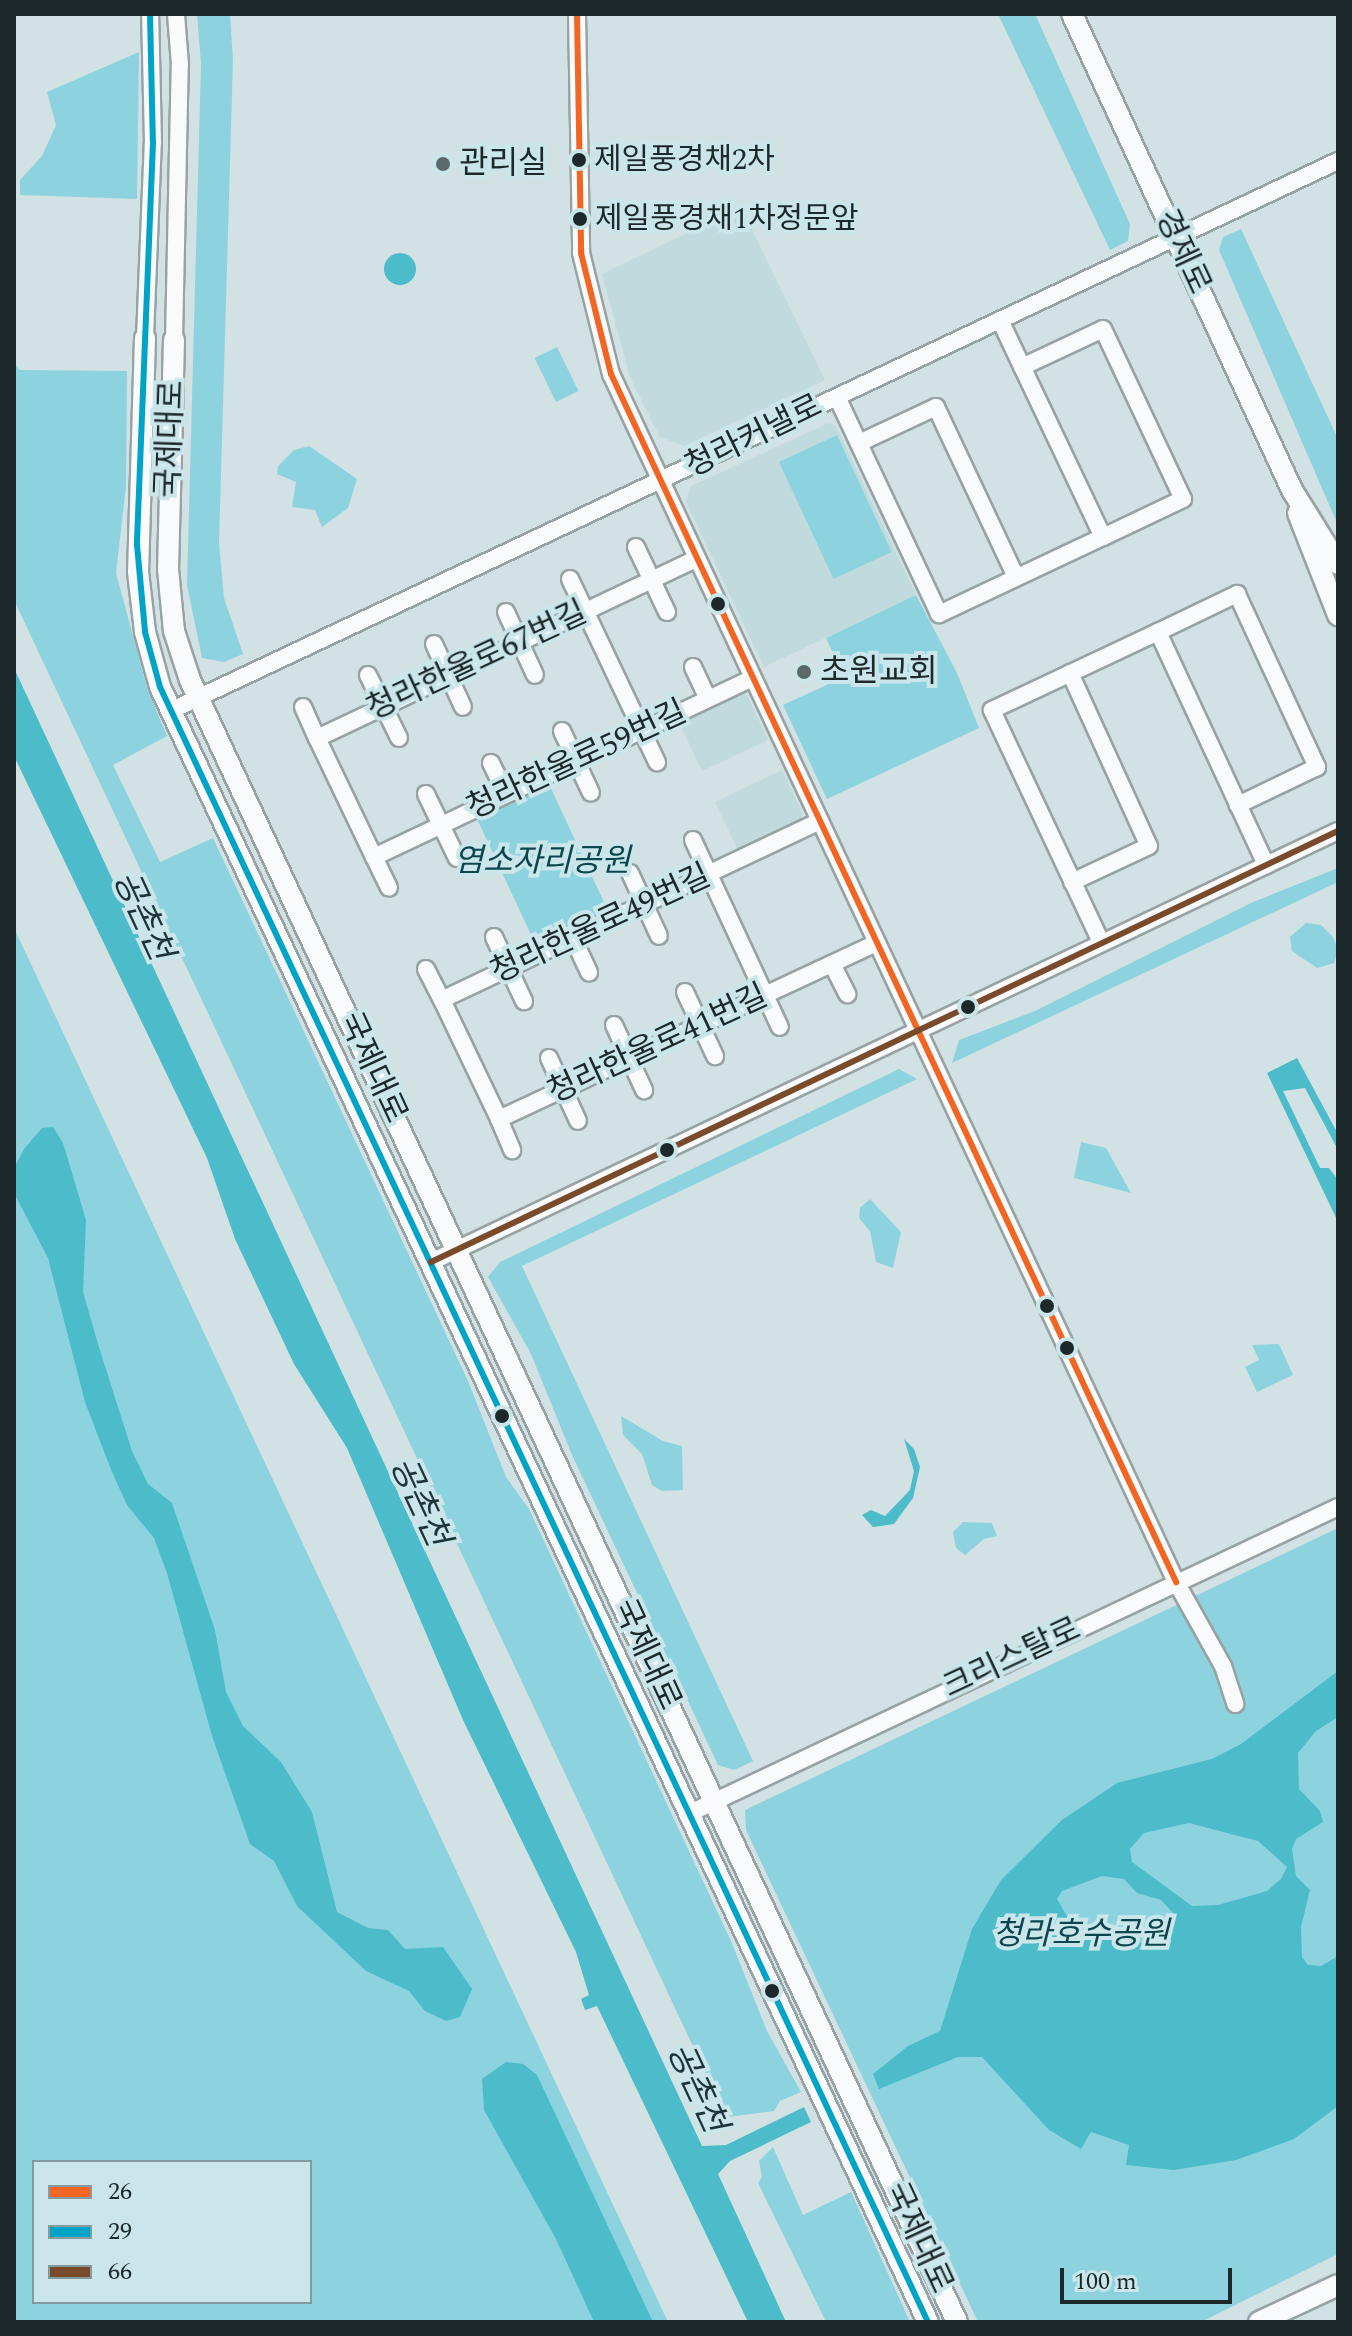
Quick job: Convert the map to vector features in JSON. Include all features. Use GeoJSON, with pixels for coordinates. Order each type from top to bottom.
{"type":"FeatureCollection","features":[{"type":"Feature","properties":{"kind":"main road","name":"경제로"},"geometry":{"type":"LineString","coordinates":[[1072,14],[1292,490],[1338,564]]}},
{"type":"Feature","properties":{"kind":"main road","name":"국제대로"},"geometry":{"type":"LineString","coordinates":[[145,338],[138,572],[151,659],[170,711],[928,2322]]}},
{"type":"Feature","properties":{"kind":"main road","name":"국제대로"},"geometry":{"type":"LineString","coordinates":[[174,340],[169,590],[174,631],[197,698],[957,2322]]}},
{"type":"Feature","properties":{"kind":"main road","name":"경제로"},"geometry":{"type":"LineString","coordinates":[[1292,490],[1307,543],[1338,615]]}},
{"type":"Feature","properties":{"kind":"main road"},"geometry":{"type":"LineString","coordinates":[[1259,2322],[1338,2285]]}},
{"type":"Feature","properties":{"kind":"street","name":"국제대로"},"geometry":{"type":"LineString","coordinates":[[145,338],[153,142],[150,14]]}},
{"type":"Feature","properties":{"kind":"street","name":"국제대로"},"geometry":{"type":"LineString","coordinates":[[174,340],[180,65],[176,14]]}},
{"type":"Feature","properties":{"kind":"street"},"geometry":{"type":"LineString","coordinates":[[577,14],[583,273],[611,374],[1176,1582],[1223,1666],[1235,1704]]}},
{"type":"Feature","properties":{"kind":"street","name":"청라커낼로"},"geometry":{"type":"LineString","coordinates":[[170,711],[1338,161]]}},
{"type":"Feature","properties":{"kind":"street"},"geometry":{"type":"LineString","coordinates":[[1000,320],[1103,537]]}},
{"type":"Feature","properties":{"kind":"street"},"geometry":{"type":"LineString","coordinates":[[837,397],[939,614],[1183,499],[1103,329],[1022,367]]}},
{"type":"Feature","properties":{"kind":"street"},"geometry":{"type":"LineString","coordinates":[[859,443],[936,407],[1016,577]]}},
{"type":"Feature","properties":{"kind":"street"},"geometry":{"type":"LineString","coordinates":[[636,547],[667,612]]}},
{"type":"Feature","properties":{"kind":"street","name":"청라한울로67번길"},"geometry":{"type":"LineString","coordinates":[[317,738],[696,559]]}},
{"type":"Feature","properties":{"kind":"street"},"geometry":{"type":"LineString","coordinates":[[570,579],[657,762]]}},
{"type":"Feature","properties":{"kind":"street"},"geometry":{"type":"LineString","coordinates":[[1101,942],[992,710],[1237,594],[1317,767],[1238,805]]}},
{"type":"Feature","properties":{"kind":"street"},"geometry":{"type":"LineString","coordinates":[[506,612],[535,675]]}},
{"type":"Feature","properties":{"kind":"street"},"geometry":{"type":"LineString","coordinates":[[1158,632],[1266,865]]}},
{"type":"Feature","properties":{"kind":"street"},"geometry":{"type":"LineString","coordinates":[[434,644],[463,707]]}},
{"type":"Feature","properties":{"kind":"street"},"geometry":{"type":"LineString","coordinates":[[693,667],[708,699]]}},
{"type":"Feature","properties":{"kind":"street"},"geometry":{"type":"LineString","coordinates":[[1070,673],[1149,846],[1072,882]]}},
{"type":"Feature","properties":{"kind":"street"},"geometry":{"type":"LineString","coordinates":[[368,675],[399,738]]}},
{"type":"Feature","properties":{"kind":"street","name":"청라한울로59번길"},"geometry":{"type":"LineString","coordinates":[[374,857],[752,678]]}},
{"type":"Feature","properties":{"kind":"street"},"geometry":{"type":"LineString","coordinates":[[303,707],[389,888]]}},
{"type":"Feature","properties":{"kind":"street"},"geometry":{"type":"LineString","coordinates":[[562,731],[591,793]]}},
{"type":"Feature","properties":{"kind":"street"},"geometry":{"type":"LineString","coordinates":[[491,763],[506,794]]}},
{"type":"Feature","properties":{"kind":"street"},"geometry":{"type":"LineString","coordinates":[[426,794],[457,858]]}},
{"type":"Feature","properties":{"kind":"street","name":"청라한울로49번길"},"geometry":{"type":"LineString","coordinates":[[442,1000],[820,821]]}},
{"type":"Feature","properties":{"kind":"street"},"geometry":{"type":"LineString","coordinates":[[431,1262],[917,1028],[1338,831]]}},
{"type":"Feature","properties":{"kind":"street"},"geometry":{"type":"LineString","coordinates":[[693,840],[780,1027]]}},
{"type":"Feature","properties":{"kind":"street"},"geometry":{"type":"LineString","coordinates":[[630,873],[659,936]]}},
{"type":"Feature","properties":{"kind":"street"},"geometry":{"type":"LineString","coordinates":[[494,937],[524,1001]]}},
{"type":"Feature","properties":{"kind":"street"},"geometry":{"type":"LineString","coordinates":[[573,938],[589,972]]}},
{"type":"Feature","properties":{"kind":"street","name":"청라한울로41번길"},"geometry":{"type":"LineString","coordinates":[[499,1119],[877,943]]}},
{"type":"Feature","properties":{"kind":"street"},"geometry":{"type":"LineString","coordinates":[[832,964],[847,994]]}},
{"type":"Feature","properties":{"kind":"street"},"geometry":{"type":"LineString","coordinates":[[426,969],[512,1150]]}},
{"type":"Feature","properties":{"kind":"street"},"geometry":{"type":"LineString","coordinates":[[685,992],[715,1056]]}},
{"type":"Feature","properties":{"kind":"street"},"geometry":{"type":"LineString","coordinates":[[614,1025],[644,1090]]}},
{"type":"Feature","properties":{"kind":"street"},"geometry":{"type":"LineString","coordinates":[[549,1058],[578,1121]]}},
{"type":"Feature","properties":{"kind":"street","name":"크리스탈로"},"geometry":{"type":"LineString","coordinates":[[688,1814],[1338,1507]]}},
{"type":"Feature","properties":{"kind":"shaded area"},"geometry":{"type":"Polygon","coordinates":[[[741,207],[825,380],[684,446],[660,437],[630,377],[602,274],[741,207]]]}},
{"type":"Feature","properties":{"kind":"shaded area"},"geometry":{"type":"Polygon","coordinates":[[[400,253],[411,258],[416,269],[411,280],[400,285],[389,280],[384,269],[389,258],[400,253]]]}},
{"type":"Feature","properties":{"kind":"shaded area"},"geometry":{"type":"Polygon","coordinates":[[[829,423],[836,426],[916,595],[764,667],[686,502],[691,486],[829,423]]]}},
{"type":"Feature","properties":{"kind":"shaded area"},"geometry":{"type":"Polygon","coordinates":[[[14,668],[702,2146],[726,2145],[804,2107],[811,2122],[730,2161],[718,2174],[786,2322],[748,2322],[597,2006],[585,2010],[581,1999],[589,1995],[576,1952],[463,1720],[347,1448],[294,1364],[235,1239],[207,1158],[14,756],[14,668]]]}},
{"type":"Feature","properties":{"kind":"shaded area"},"geometry":{"type":"Polygon","coordinates":[[[738,692],[747,695],[768,740],[702,771],[678,720],[738,692]]]}},
{"type":"Feature","properties":{"kind":"shaded area"},"geometry":{"type":"Polygon","coordinates":[[[782,770],[803,814],[798,824],[739,852],[715,802],[782,770]]]}},
{"type":"Feature","properties":{"kind":"shaded area"},"geometry":{"type":"Polygon","coordinates":[[[1297,1058],[1338,1134],[1338,1150],[1305,1088],[1283,1091],[1320,1168],[1329,1168],[1338,1180],[1338,1222],[1267,1073],[1297,1058]]]}},
{"type":"Feature","properties":{"kind":"shaded area"},"geometry":{"type":"Polygon","coordinates":[[[53,1127],[63,1143],[86,1220],[83,1292],[98,1344],[132,1451],[148,1484],[172,1503],[215,1630],[226,1692],[243,1726],[281,1762],[312,1812],[337,1912],[368,1928],[388,1930],[405,1949],[443,1947],[472,1989],[460,2017],[446,2021],[425,2011],[409,1991],[366,1971],[297,1906],[274,1861],[250,1844],[212,1736],[167,1573],[154,1538],[127,1505],[112,1472],[85,1402],[48,1258],[14,1193],[14,1168],[24,1149],[42,1128],[53,1127]]]}},
{"type":"Feature","properties":{"kind":"shaded area"},"geometry":{"type":"Polygon","coordinates":[[[904,1439],[914,1449],[920,1467],[913,1498],[894,1524],[873,1527],[862,1515],[871,1510],[885,1516],[910,1490],[914,1471],[904,1439]]]}},
{"type":"Feature","properties":{"kind":"shaded area"},"geometry":{"type":"Polygon","coordinates":[[[1338,1671],[1338,1717],[1316,1731],[1298,1753],[1299,1789],[1320,1811],[1323,1822],[1296,1839],[1292,1849],[1296,1876],[1310,1890],[1301,1927],[1302,1957],[1308,1965],[1321,1966],[1338,1956],[1338,2106],[1294,2139],[1236,2160],[1174,2170],[1126,2165],[1129,2145],[1091,2132],[1081,2149],[1049,2130],[982,2057],[958,2057],[879,2089],[873,2074],[908,2046],[940,2031],[972,1929],[1001,1880],[1062,1820],[1117,1783],[1212,1759],[1241,1744],[1338,1671]],[[1189,1823],[1144,1833],[1130,1849],[1132,1862],[1192,1906],[1218,1905],[1267,1891],[1281,1879],[1287,1867],[1258,1841],[1189,1823]],[[1102,1876],[1062,1891],[1057,1899],[1075,1930],[1147,1944],[1169,1931],[1173,1913],[1161,1900],[1137,1893],[1124,1879],[1102,1876]]]}},
{"type":"Feature","properties":{"kind":"shaded area"},"geometry":{"type":"Polygon","coordinates":[[[506,2062],[523,2064],[537,2075],[653,2322],[594,2322],[556,2239],[484,2110],[482,2079],[506,2062]]]}},
{"type":"Feature","properties":{"kind":"green space"},"geometry":{"type":"Polygon","coordinates":[[[197,14],[230,14],[233,60],[219,543],[224,598],[243,654],[224,662],[202,658],[187,585],[201,64],[197,14]]]}},
{"type":"Feature","properties":{"kind":"green space"},"geometry":{"type":"Polygon","coordinates":[[[998,14],[1035,14],[1130,224],[1128,241],[1110,250],[998,14]]]}},
{"type":"Feature","properties":{"kind":"green space"},"geometry":{"type":"Polygon","coordinates":[[[139,52],[137,199],[20,195],[20,180],[42,156],[56,125],[47,92],[139,52]]]}},
{"type":"Feature","properties":{"kind":"green space"},"geometry":{"type":"Polygon","coordinates":[[[1241,229],[1338,439],[1337,523],[1219,250],[1223,237],[1241,229]]]}},
{"type":"Feature","properties":{"kind":"green space"},"geometry":{"type":"Polygon","coordinates":[[[557,347],[578,391],[556,402],[535,358],[557,347]]]}},
{"type":"Feature","properties":{"kind":"green space"},"geometry":{"type":"Polygon","coordinates":[[[14,363],[20,370],[127,371],[126,486],[116,573],[147,688],[167,736],[113,765],[160,862],[213,838],[468,1381],[506,1477],[529,1509],[731,1941],[767,2031],[801,2092],[780,2101],[774,2111],[727,2117],[721,2106],[14,600],[14,363]]]}},
{"type":"Feature","properties":{"kind":"green space"},"geometry":{"type":"Polygon","coordinates":[[[837,435],[892,552],[834,579],[779,462],[837,435]]]}},
{"type":"Feature","properties":{"kind":"green space"},"geometry":{"type":"Polygon","coordinates":[[[309,446],[357,479],[348,508],[322,527],[315,510],[292,507],[296,482],[277,474],[278,466],[294,450],[309,446]]]}},
{"type":"Feature","properties":{"kind":"green space"},"geometry":{"type":"Polygon","coordinates":[[[916,595],[957,673],[979,728],[827,799],[783,705],[844,677],[826,638],[916,595]]]}},
{"type":"Feature","properties":{"kind":"green space","name":"염소자리공원"},"geometry":{"type":"Polygon","coordinates":[[[548,782],[610,915],[538,949],[475,816],[548,782]]]}},
{"type":"Feature","properties":{"kind":"green space"},"geometry":{"type":"Polygon","coordinates":[[[1338,868],[1338,882],[952,1063],[959,1040],[1035,1011],[1251,903],[1338,868]]]}},
{"type":"Feature","properties":{"kind":"green space"},"geometry":{"type":"Polygon","coordinates":[[[1306,923],[1321,925],[1333,937],[1338,950],[1334,963],[1317,968],[1292,951],[1290,937],[1306,923]]]}},
{"type":"Feature","properties":{"kind":"green space"},"geometry":{"type":"Polygon","coordinates":[[[14,928],[668,2322],[14,2322],[14,928]]]}},
{"type":"Feature","properties":{"kind":"green space"},"geometry":{"type":"Polygon","coordinates":[[[899,1069],[917,1079],[522,1266],[753,1761],[734,1770],[718,1765],[572,1455],[531,1354],[488,1277],[500,1262],[899,1069]]]}},
{"type":"Feature","properties":{"kind":"green space"},"geometry":{"type":"Polygon","coordinates":[[[1081,1142],[1106,1148],[1131,1193],[1074,1178],[1081,1142]]]}},
{"type":"Feature","properties":{"kind":"green space"},"geometry":{"type":"Polygon","coordinates":[[[870,1199],[901,1232],[893,1268],[876,1262],[870,1231],[859,1218],[860,1208],[870,1199]]]}},
{"type":"Feature","properties":{"kind":"green space"},"geometry":{"type":"Polygon","coordinates":[[[1279,1344],[1293,1375],[1257,1392],[1245,1367],[1259,1360],[1252,1345],[1279,1344]]]}},
{"type":"Feature","properties":{"kind":"green space"},"geometry":{"type":"Polygon","coordinates":[[[621,1416],[663,1441],[682,1446],[683,1490],[662,1491],[652,1485],[642,1454],[623,1435],[621,1416]]]}},
{"type":"Feature","properties":{"kind":"green space"},"geometry":{"type":"Polygon","coordinates":[[[963,1522],[992,1523],[997,1536],[984,1539],[965,1555],[956,1548],[953,1532],[963,1522]]]}},
{"type":"Feature","properties":{"kind":"green space","name":"청라호수공원"},"geometry":{"type":"Polygon","coordinates":[[[1338,1528],[1338,2254],[1201,2322],[978,2322],[746,1830],[745,1810],[1338,1528]]]}},
{"type":"Feature","properties":{"kind":"green space"},"geometry":{"type":"Polygon","coordinates":[[[773,2147],[803,2215],[851,2192],[910,2322],[826,2322],[758,2183],[762,2177],[759,2161],[773,2147]]]}},
{"type":"Feature","properties":{"kind":"transit line","name":"29"},"geometry":{"type":"LineString","coordinates":[[150,14],[153,142],[137,545],[145,632],[160,687],[928,2322]]}},
{"type":"Feature","properties":{"kind":"transit line","name":"26"},"geometry":{"type":"LineString","coordinates":[[577,14],[581,253],[611,374],[1176,1582]]}},
{"type":"Feature","properties":{"kind":"transit line","name":"66"},"geometry":{"type":"LineString","coordinates":[[431,1262],[1338,831]]}},
{"type":"Feature","properties":{"kind":"place","name":"제일풍경채2차"},"geometry":{"type":"Point","coordinates":[579,160]}},
{"type":"Feature","properties":{"kind":"place","name":"관리실"},"geometry":{"type":"Point","coordinates":[443,164]}},
{"type":"Feature","properties":{"kind":"place","name":"제일풍경채1차정문앞"},"geometry":{"type":"Point","coordinates":[580,219]}},
{"type":"Feature","properties":{"kind":"place","name":"초원교회"},"geometry":{"type":"Point","coordinates":[804,672]}},
{"type":"Feature","properties":{"kind":"water label","name":"공촌천"},"geometry":{"type":"Point","coordinates":[142,916]}},
{"type":"Feature","properties":{"kind":"water label","name":"공촌천"},"geometry":{"type":"Point","coordinates":[419,1502]}},
{"type":"Feature","properties":{"kind":"water label","name":"공촌천"},"geometry":{"type":"Point","coordinates":[696,2088]}}]}
